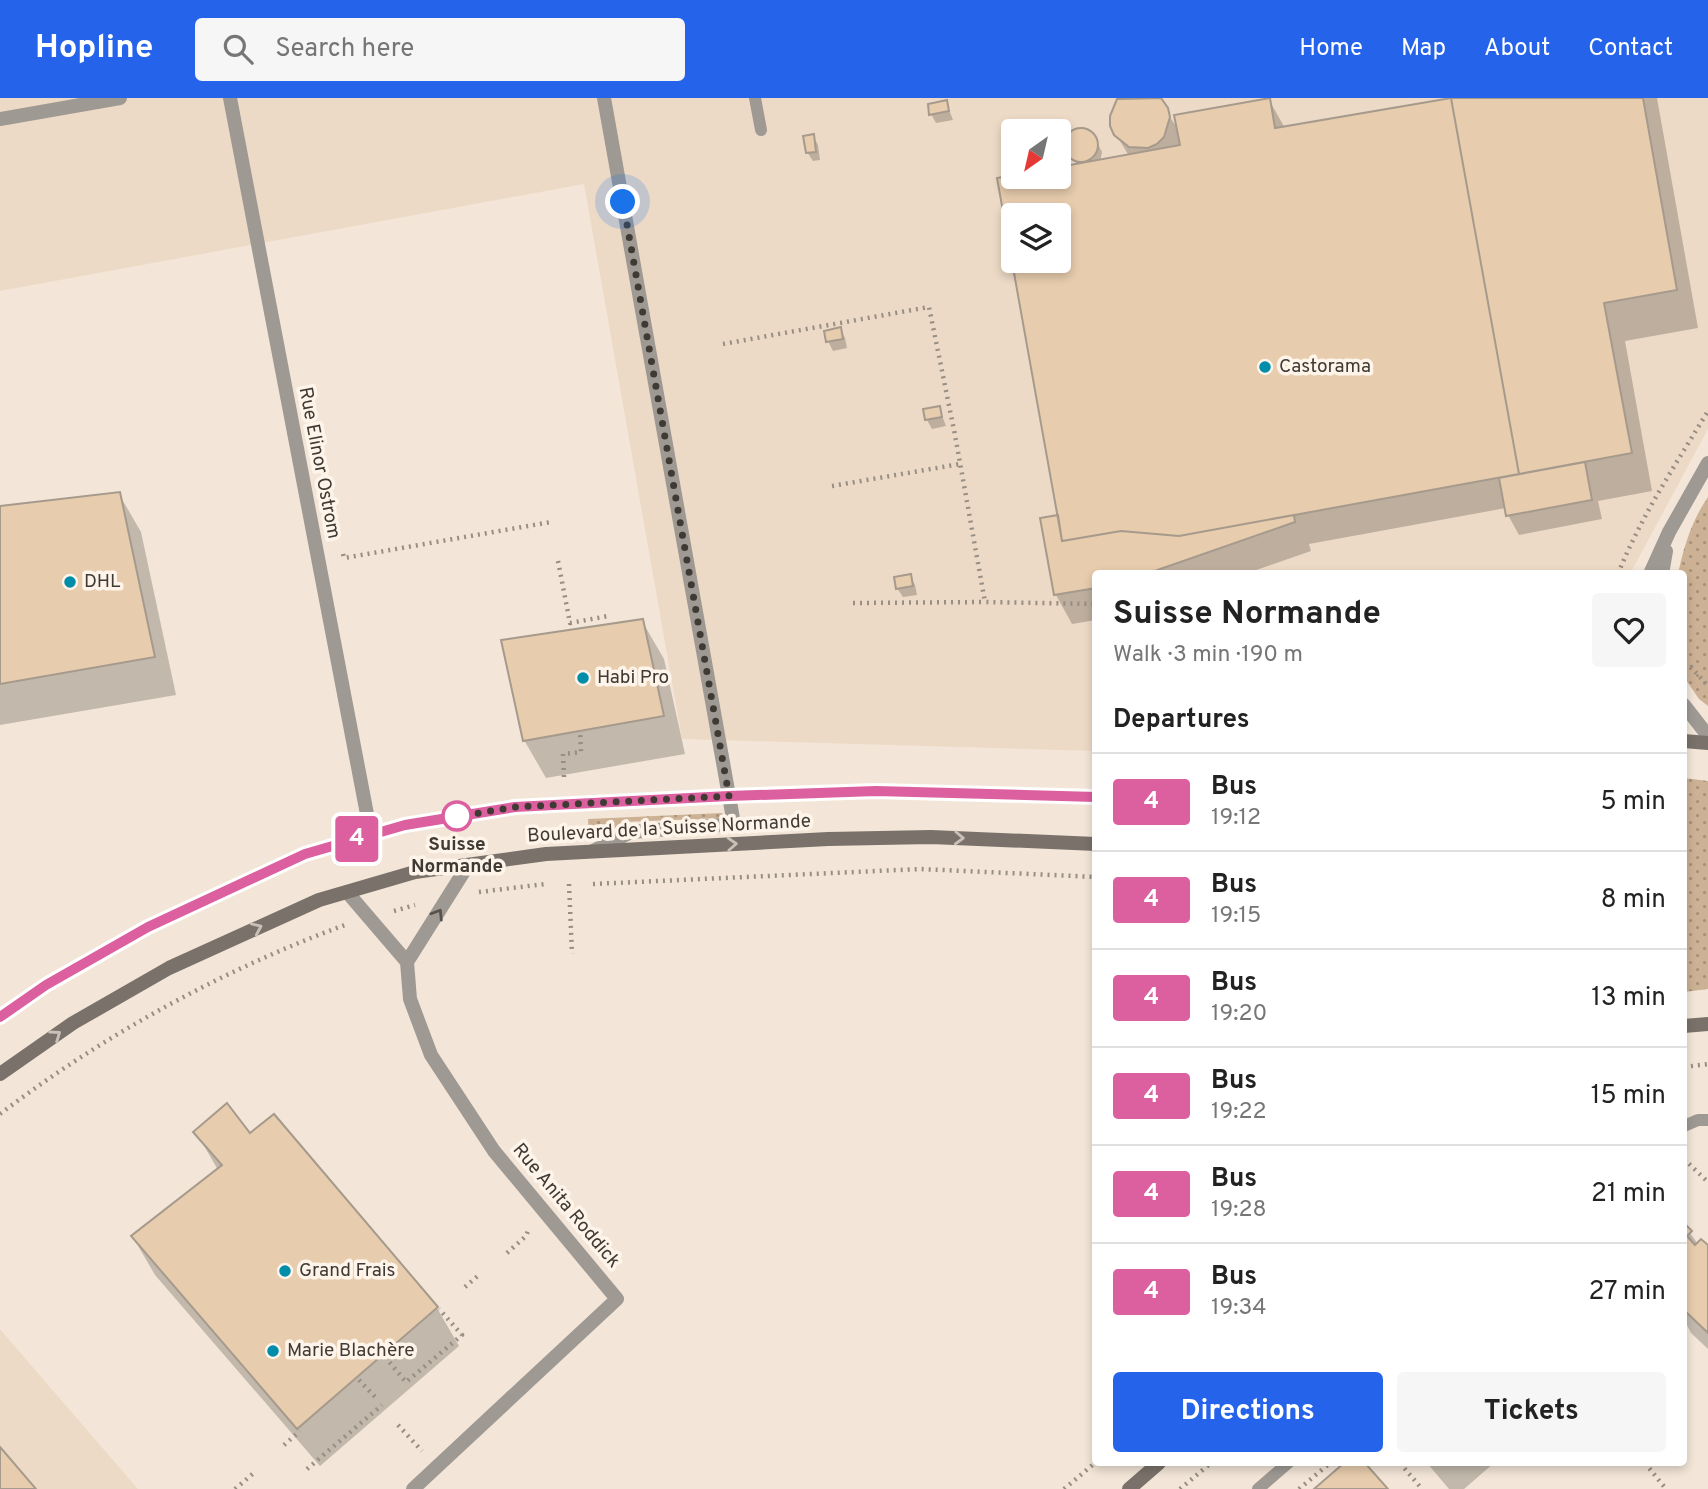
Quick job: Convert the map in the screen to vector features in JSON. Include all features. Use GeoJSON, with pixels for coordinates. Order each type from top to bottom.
{"type":"FeatureCollection","features":[{"type":"Feature","properties":{"kind":"street"},"geometry":{"type":"LineString","coordinates":[[0,119],[120,98]]}},
{"type":"Feature","properties":{"kind":"street","name":"Rue Elinor Ostrom"},"geometry":{"type":"LineString","coordinates":[[230,98],[371,835]]}},
{"type":"Feature","properties":{"kind":"street"},"geometry":{"type":"LineString","coordinates":[[590,852],[631,832],[734,824],[604,98]]}},
{"type":"Feature","properties":{"kind":"street"},"geometry":{"type":"LineString","coordinates":[[1652,570],[1669,532],[1708,463]]}},
{"type":"Feature","properties":{"kind":"street"},"geometry":{"type":"LineString","coordinates":[[1663,570],[1669,532]]}},
{"type":"Feature","properties":{"kind":"street"},"geometry":{"type":"LineString","coordinates":[[1687,709],[1708,736]]}},
{"type":"Feature","properties":{"kind":"street"},"geometry":{"type":"LineString","coordinates":[[1687,741],[1708,743]]}},
{"type":"Feature","properties":{"kind":"street","name":"Boulevard de la Suisse Normande"},"geometry":{"type":"LineString","coordinates":[[0,1017],[46,985],[148,927],[305,854],[405,825],[515,807],[729,796],[876,791],[1092,797]]}},
{"type":"Feature","properties":{"kind":"street","name":"Boulevard de la Suisse Normande"},"geometry":{"type":"LineString","coordinates":[[0,1074],[73,1023],[169,968],[319,900],[415,872],[546,854],[828,839],[931,837],[1092,844]]}},
{"type":"Feature","properties":{"kind":"street"},"geometry":{"type":"LineString","coordinates":[[347,892],[407,962],[468,865]]}},
{"type":"Feature","properties":{"kind":"street","name":"Rue Anita Roddick"},"geometry":{"type":"LineString","coordinates":[[407,962],[410,999],[431,1055],[494,1151],[617,1299],[413,1489]]}},
{"type":"Feature","properties":{"kind":"street"},"geometry":{"type":"LineString","coordinates":[[1687,1026],[1708,1024]]}},
{"type":"Feature","properties":{"kind":"street"},"geometry":{"type":"LineString","coordinates":[[1129,1489],[1156,1466]]}},
{"type":"Feature","properties":{"kind":"lane"},"geometry":{"type":"LineString","coordinates":[[755,98],[761,130]]}},
{"type":"Feature","properties":{"kind":"lane"},"geometry":{"type":"LineString","coordinates":[[1687,1125],[1708,1119]]}},
{"type":"Feature","properties":{"kind":"lane"},"geometry":{"type":"LineString","coordinates":[[1258,1489],[1285,1466]]}},
{"type":"Feature","properties":{"kind":"path"},"geometry":{"type":"LineString","coordinates":[[723,344],[929,307],[985,603]]}},
{"type":"Feature","properties":{"kind":"path"},"geometry":{"type":"LineString","coordinates":[[1620,570],[1653,502],[1708,411]]}},
{"type":"Feature","properties":{"kind":"path"},"geometry":{"type":"LineString","coordinates":[[832,486],[960,464]]}},
{"type":"Feature","properties":{"kind":"path"},"geometry":{"type":"LineString","coordinates":[[341,550],[344,558],[551,522]]}},
{"type":"Feature","properties":{"kind":"path"},"geometry":{"type":"LineString","coordinates":[[558,561],[570,623],[608,617]]}},
{"type":"Feature","properties":{"kind":"path"},"geometry":{"type":"LineString","coordinates":[[853,603],[1092,604]]}},
{"type":"Feature","properties":{"kind":"path"},"geometry":{"type":"LineString","coordinates":[[1687,669],[1691,667],[1708,686]]}},
{"type":"Feature","properties":{"kind":"path"},"geometry":{"type":"LineString","coordinates":[[564,777],[564,754],[581,752],[580,731]]}},
{"type":"Feature","properties":{"kind":"path"},"geometry":{"type":"LineString","coordinates":[[593,884],[920,869],[1092,877]]}},
{"type":"Feature","properties":{"kind":"path"},"geometry":{"type":"LineString","coordinates":[[473,892],[545,884]]}},
{"type":"Feature","properties":{"kind":"path"},"geometry":{"type":"LineString","coordinates":[[569,884],[572,954]]}},
{"type":"Feature","properties":{"kind":"path"},"geometry":{"type":"LineString","coordinates":[[391,912],[427,901]]}},
{"type":"Feature","properties":{"kind":"path"},"geometry":{"type":"LineString","coordinates":[[0,1114],[70,1064],[186,996],[244,967],[353,922]]}},
{"type":"Feature","properties":{"kind":"path"},"geometry":{"type":"LineString","coordinates":[[1687,1067],[1708,1064]]}},
{"type":"Feature","properties":{"kind":"path"},"geometry":{"type":"LineString","coordinates":[[1687,1162],[1708,1182]]}},
{"type":"Feature","properties":{"kind":"path"},"geometry":{"type":"LineString","coordinates":[[506,1253],[526,1236],[532,1224]]}},
{"type":"Feature","properties":{"kind":"path"},"geometry":{"type":"LineString","coordinates":[[465,1287],[480,1274]]}},
{"type":"Feature","properties":{"kind":"path"},"geometry":{"type":"LineString","coordinates":[[385,1357],[406,1382],[462,1335],[439,1309]]}},
{"type":"Feature","properties":{"kind":"path"},"geometry":{"type":"LineString","coordinates":[[359,1380],[377,1399]]}},
{"type":"Feature","properties":{"kind":"path"},"geometry":{"type":"LineString","coordinates":[[307,1469],[382,1405]]}},
{"type":"Feature","properties":{"kind":"path"},"geometry":{"type":"LineString","coordinates":[[398,1425],[423,1452]]}},
{"type":"Feature","properties":{"kind":"path"},"geometry":{"type":"LineString","coordinates":[[284,1445],[300,1431]]}},
{"type":"Feature","properties":{"kind":"path"},"geometry":{"type":"LineString","coordinates":[[1064,1489],[1092,1465]]}},
{"type":"Feature","properties":{"kind":"path"},"geometry":{"type":"LineString","coordinates":[[1180,1489],[1207,1466]]}},
{"type":"Feature","properties":{"kind":"path"},"geometry":{"type":"LineString","coordinates":[[1299,1489],[1326,1466]]}},
{"type":"Feature","properties":{"kind":"path"},"geometry":{"type":"LineString","coordinates":[[1403,1466],[1422,1489]]}},
{"type":"Feature","properties":{"kind":"path"},"geometry":{"type":"LineString","coordinates":[[1647,1466],[1666,1489]]}},
{"type":"Feature","properties":{"kind":"path"},"geometry":{"type":"LineString","coordinates":[[235,1489],[256,1471]]}},
{"type":"Feature","properties":{"kind":"shaded area"},"geometry":{"type":"Polygon","coordinates":[[[0,98],[1708,98],[1708,429],[1632,570],[1092,570],[1092,751],[682,739],[584,184],[0,291],[0,98]]]}},
{"type":"Feature","properties":{"kind":"shaded area"},"geometry":{"type":"Polygon","coordinates":[[[1708,497],[1708,706],[1699,699],[1687,681],[1687,570],[1679,570],[1697,515],[1708,497]]]}},
{"type":"Feature","properties":{"kind":"shaded area"},"geometry":{"type":"Polygon","coordinates":[[[1687,778],[1708,781],[1708,989],[1687,992],[1687,778]]]}},
{"type":"Feature","properties":{"kind":"shaded area"},"geometry":{"type":"Polygon","coordinates":[[[722,813],[722,818],[624,822],[601,837],[589,838],[588,819],[722,813]]]}},
{"type":"Feature","properties":{"kind":"shaded area"},"geometry":{"type":"Polygon","coordinates":[[[0,1329],[12,1343],[138,1489],[0,1489],[0,1329]]]}},
{"type":"Feature","properties":{"kind":"building"},"geometry":{"type":"Polygon","coordinates":[[[1161,98],[1170,117],[1164,137],[1157,144],[1148,148],[1129,147],[1114,135],[1110,116],[1117,99],[1161,98]]]}},
{"type":"Feature","properties":{"kind":"building","name":"Castorama"},"geometry":{"type":"Polygon","coordinates":[[[1270,98],[1275,128],[1451,98],[1519,474],[1179,536],[1121,531],[1062,541],[1014,273],[1071,273],[1071,203],[1001,203],[997,178],[1001,177],[1001,189],[1071,189],[1071,165],[1180,145],[1174,115],[1270,98]]]}},
{"type":"Feature","properties":{"kind":"building"},"geometry":{"type":"Polygon","coordinates":[[[1451,98],[1643,98],[1677,290],[1604,303],[1632,453],[1519,474],[1451,98]]]}},
{"type":"Feature","properties":{"kind":"building"},"geometry":{"type":"Polygon","coordinates":[[[947,100],[949,111],[929,115],[928,104],[947,100]]]}},
{"type":"Feature","properties":{"kind":"building"},"geometry":{"type":"Polygon","coordinates":[[[1074,129],[1088,129],[1097,138],[1097,152],[1088,161],[1071,159],[1071,131],[1074,129]]]}},
{"type":"Feature","properties":{"kind":"building"},"geometry":{"type":"Polygon","coordinates":[[[814,134],[816,152],[806,153],[803,136],[814,134]]]}},
{"type":"Feature","properties":{"kind":"building"},"geometry":{"type":"Polygon","coordinates":[[[841,327],[843,339],[826,342],[824,331],[841,327]]]}},
{"type":"Feature","properties":{"kind":"building"},"geometry":{"type":"Polygon","coordinates":[[[940,406],[942,417],[925,420],[923,409],[940,406]]]}},
{"type":"Feature","properties":{"kind":"building"},"geometry":{"type":"Polygon","coordinates":[[[1585,462],[1592,500],[1506,516],[1499,478],[1585,462]]]}},
{"type":"Feature","properties":{"kind":"building","name":"DHL"},"geometry":{"type":"Polygon","coordinates":[[[120,492],[155,657],[0,684],[0,506],[120,492]]]}},
{"type":"Feature","properties":{"kind":"building"},"geometry":{"type":"Polygon","coordinates":[[[1058,515],[1062,541],[1121,531],[1179,536],[1294,515],[1295,522],[1157,570],[1092,570],[1092,589],[1054,595],[1040,518],[1058,515]]]}},
{"type":"Feature","properties":{"kind":"building"},"geometry":{"type":"Polygon","coordinates":[[[911,574],[913,586],[896,589],[894,577],[911,574]]]}},
{"type":"Feature","properties":{"kind":"building","name":"Habi Pro"},"geometry":{"type":"Polygon","coordinates":[[[643,619],[664,716],[523,741],[501,640],[643,619]]]}},
{"type":"Feature","properties":{"kind":"building","name":"Grand Frais"},"geometry":{"type":"Polygon","coordinates":[[[227,1103],[250,1133],[274,1114],[438,1307],[297,1429],[131,1236],[222,1165],[193,1132],[227,1103]]]}},
{"type":"Feature","properties":{"kind":"building"},"geometry":{"type":"Polygon","coordinates":[[[1687,1236],[1695,1245],[1701,1239],[1708,1245],[1708,1333],[1687,1313],[1687,1236]]]}},
{"type":"Feature","properties":{"kind":"building"},"geometry":{"type":"Polygon","coordinates":[[[0,1447],[36,1489],[0,1489],[0,1447]]]}},
{"type":"Feature","properties":{"kind":"building"},"geometry":{"type":"Polygon","coordinates":[[[1341,1466],[1368,1466],[1388,1489],[1314,1489],[1341,1466]]]}},
{"type":"Feature","properties":{"kind":"bus line","name":"4"},"geometry":{"type":"LineString","coordinates":[[0,1017],[46,985],[148,927],[305,854],[405,825],[515,807],[729,796],[876,791],[1092,797]]}},
{"type":"Feature","properties":{"kind":"place","name":"Castorama"},"geometry":{"type":"Point","coordinates":[1265,367]}},
{"type":"Feature","properties":{"kind":"place","name":"DHL"},"geometry":{"type":"Point","coordinates":[70,582]}},
{"type":"Feature","properties":{"kind":"place","name":"Habi Pro"},"geometry":{"type":"Point","coordinates":[583,678]}},
{"type":"Feature","properties":{"kind":"place","name":"Suisse Normande"},"geometry":{"type":"Point","coordinates":[457,816]}},
{"type":"Feature","properties":{"kind":"place","name":"Grand Frais"},"geometry":{"type":"Point","coordinates":[285,1271]}},
{"type":"Feature","properties":{"kind":"place","name":"Marie Blachère"},"geometry":{"type":"Point","coordinates":[273,1351]}},
{"type":"Feature","properties":{"kind":"route"},"geometry":{"type":"LineString","coordinates":[[457,816],[449,818],[515,807],[729,796],[623,202]]}}]}
